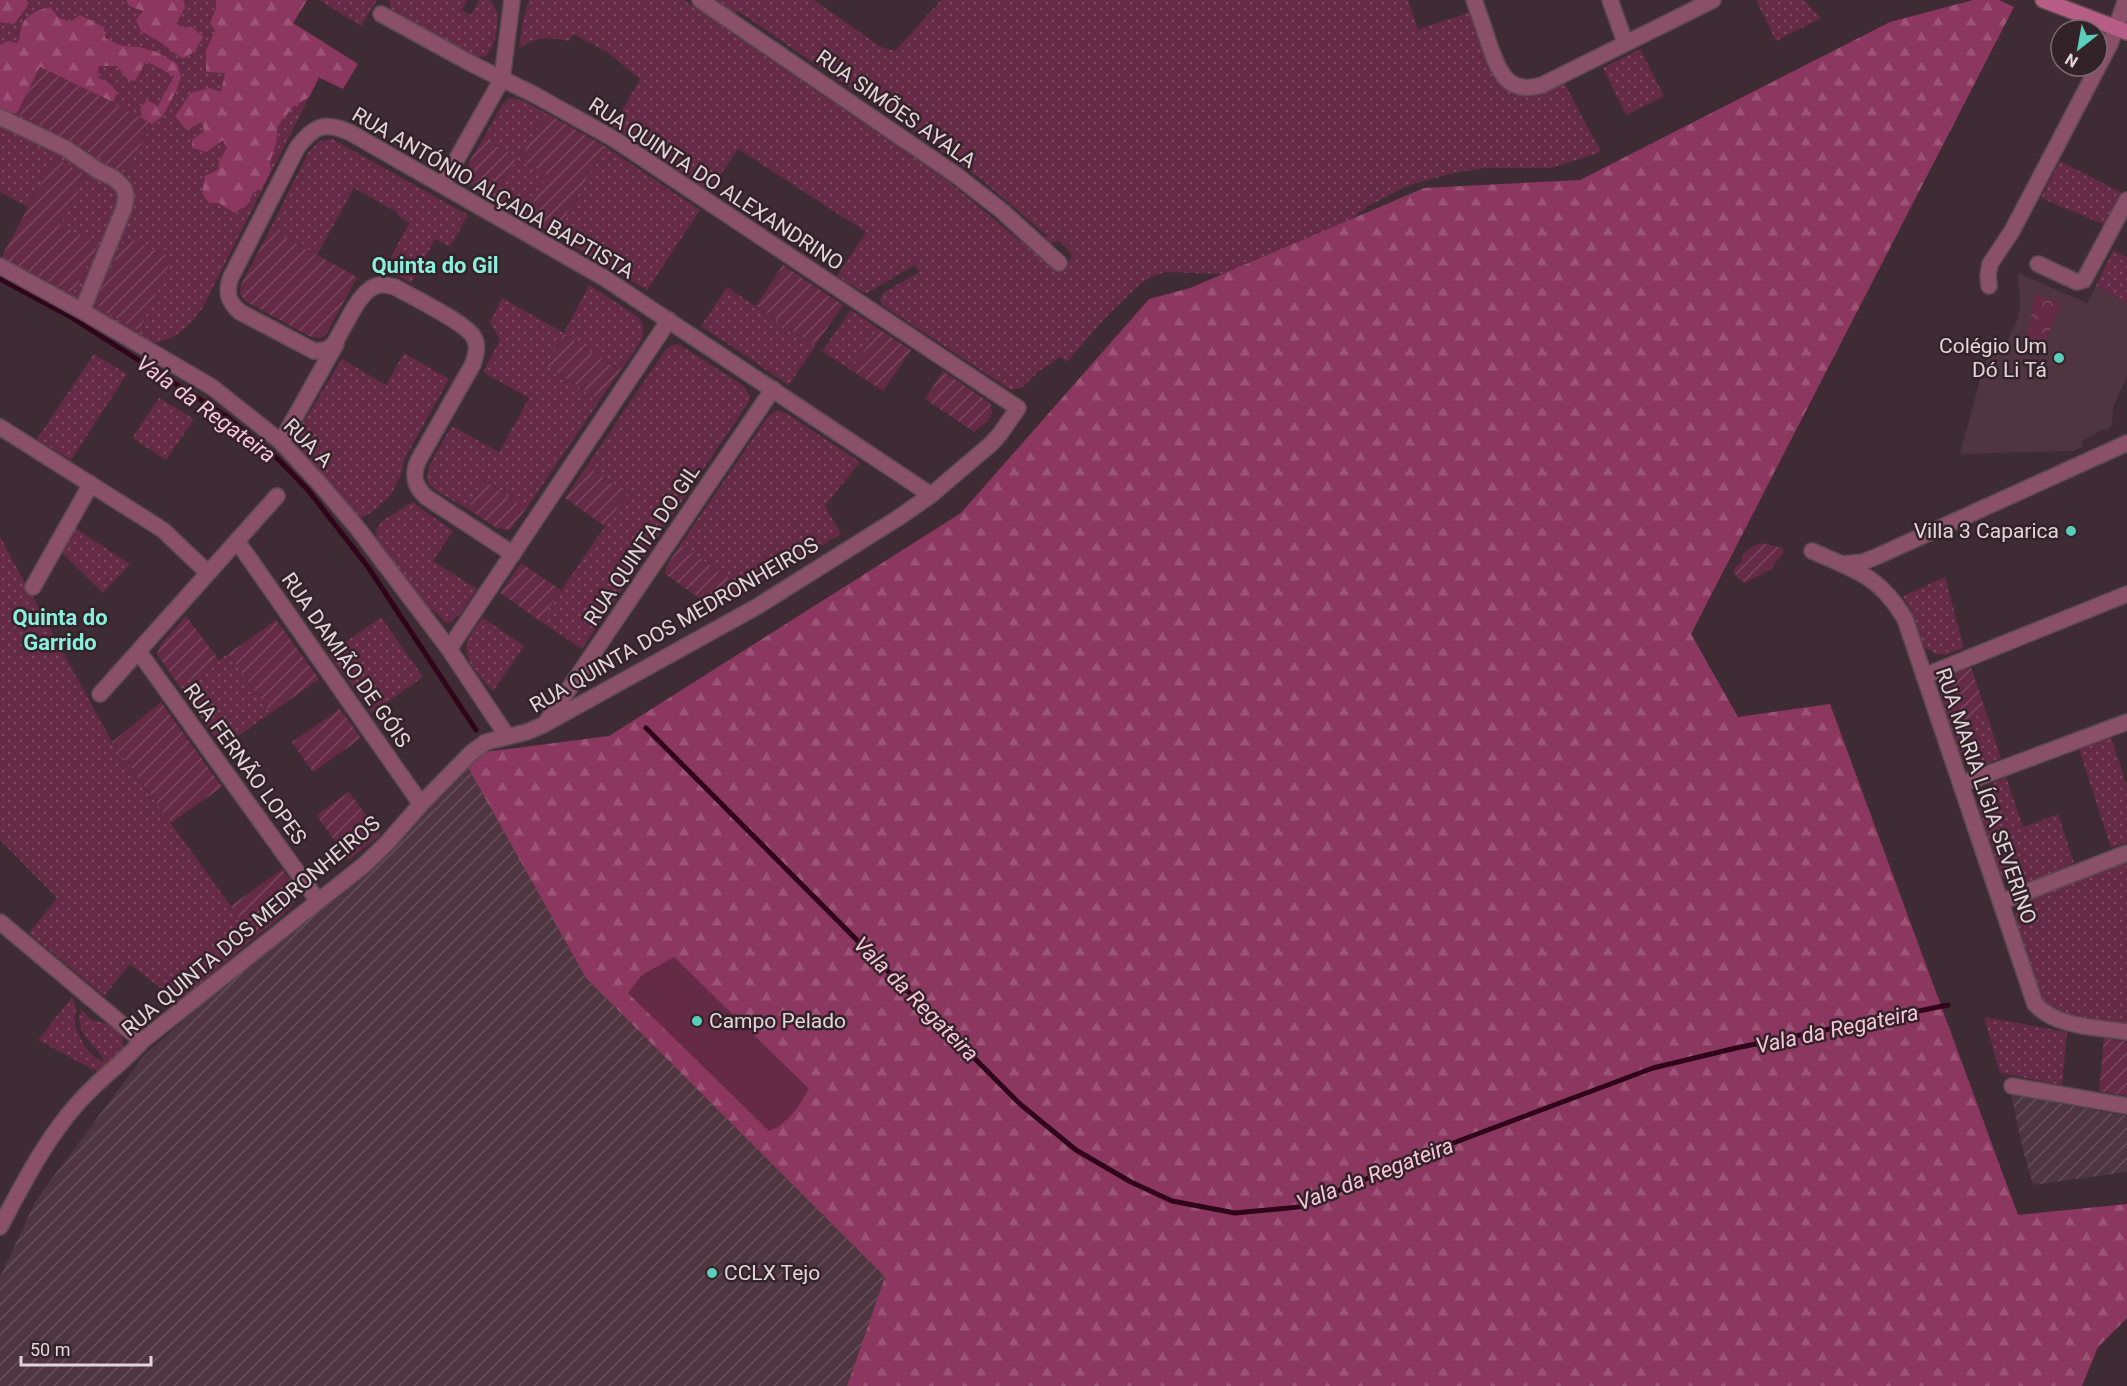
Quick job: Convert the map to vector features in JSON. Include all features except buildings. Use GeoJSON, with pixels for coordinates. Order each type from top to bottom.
{"type":"FeatureCollection","features":[{"type":"Feature","properties":{"kind":"street"},"geometry":{"type":"LineString","coordinates":[[442,185],[502,79],[512,0]]}},
{"type":"Feature","properties":{"kind":"street","name":"RUA SIMÕES AYALA"},"geometry":{"type":"LineString","coordinates":[[700,0],[956,176],[1002,211],[1059,262]]}},
{"type":"Feature","properties":{"kind":"street"},"geometry":{"type":"LineString","coordinates":[[1474,0],[1501,74],[1508,81],[1525,88],[1542,85],[1713,0]]}},
{"type":"Feature","properties":{"kind":"street"},"geometry":{"type":"LineString","coordinates":[[1610,0],[1625,42]]}},
{"type":"Feature","properties":{"kind":"street"},"geometry":{"type":"LineString","coordinates":[[2043,0],[2122,31]]}},
{"type":"Feature","properties":{"kind":"street"},"geometry":{"type":"LineString","coordinates":[[1989,286],[1990,264],[2012,231],[2122,31],[2126,0]]}},
{"type":"Feature","properties":{"kind":"street","name":"RUA QUINTA DO ALEXANDRINO"},"geometry":{"type":"LineString","coordinates":[[381,14],[614,139],[1018,408]]}},
{"type":"Feature","properties":{"kind":"street"},"geometry":{"type":"LineString","coordinates":[[0,117],[65,148],[99,171],[114,178],[124,188],[126,197],[124,207],[82,311]]}},
{"type":"Feature","properties":{"kind":"street","name":"RUA ANTÓNIO ALÇADA BAPTISTA"},"geometry":{"type":"LineString","coordinates":[[513,554],[426,497],[418,490],[415,480],[414,471],[418,461],[473,364],[477,351],[473,336],[463,326],[394,288],[382,284],[371,288],[362,296],[333,345],[326,350],[314,351],[240,312],[232,305],[227,288],[231,277],[297,147],[308,134],[321,126],[337,127],[606,279],[931,495]]}},
{"type":"Feature","properties":{"kind":"street"},"geometry":{"type":"LineString","coordinates":[[2038,264],[2077,282],[2084,280],[2127,200]]}},
{"type":"Feature","properties":{"kind":"street","name":"RUA A"},"geometry":{"type":"LineString","coordinates":[[0,266],[212,387],[281,442],[359,530],[449,649],[507,736]]}},
{"type":"Feature","properties":{"kind":"street"},"geometry":{"type":"LineString","coordinates":[[449,649],[669,320]]}},
{"type":"Feature","properties":{"kind":"street"},"geometry":{"type":"LineString","coordinates":[[281,442],[340,336]]}},
{"type":"Feature","properties":{"kind":"street","name":"RUA QUINTA DO GIL"},"geometry":{"type":"LineString","coordinates":[[545,724],[773,389]]}},
{"type":"Feature","properties":{"kind":"street","name":"RUA QUINTA DOS MEDRONHEIROS"},"geometry":{"type":"LineString","coordinates":[[0,1227],[42,1152],[62,1122],[92,1088],[126,1059],[142,1041],[364,865],[471,753],[486,742],[527,732],[545,724],[758,606],[898,518],[931,495],[991,444],[1018,408]]}},
{"type":"Feature","properties":{"kind":"street"},"geometry":{"type":"LineString","coordinates":[[0,427],[163,530],[208,573]]}},
{"type":"Feature","properties":{"kind":"street"},"geometry":{"type":"LineString","coordinates":[[1843,564],[1863,562],[1878,556],[2127,443]]}},
{"type":"Feature","properties":{"kind":"street"},"geometry":{"type":"LineString","coordinates":[[33,587],[91,484]]}},
{"type":"Feature","properties":{"kind":"street"},"geometry":{"type":"LineString","coordinates":[[100,694],[277,496]]}},
{"type":"Feature","properties":{"kind":"street","name":"RUA DAMIÃO DE GÓIS"},"geometry":{"type":"LineString","coordinates":[[237,541],[421,804]]}},
{"type":"Feature","properties":{"kind":"street","name":"RUA MARIA LÍGIA SEVERINO"},"geometry":{"type":"LineString","coordinates":[[1812,551],[1874,580],[1886,592],[1905,620],[2035,1004],[2043,1013],[2056,1020],[2127,1032]]}},
{"type":"Feature","properties":{"kind":"street"},"geometry":{"type":"LineString","coordinates":[[1924,676],[2127,594]]}},
{"type":"Feature","properties":{"kind":"street","name":"RUA FERNÃO LOPES"},"geometry":{"type":"LineString","coordinates":[[139,652],[318,901]]}},
{"type":"Feature","properties":{"kind":"street"},"geometry":{"type":"LineString","coordinates":[[1961,784],[2127,722]]}},
{"type":"Feature","properties":{"kind":"street"},"geometry":{"type":"LineString","coordinates":[[2001,902],[2127,853]]}},
{"type":"Feature","properties":{"kind":"street"},"geometry":{"type":"LineString","coordinates":[[0,922],[142,1041]]}},
{"type":"Feature","properties":{"kind":"street"},"geometry":{"type":"LineString","coordinates":[[2012,1086],[2127,1106]]}},
{"type":"Feature","properties":{"kind":"shaded area","name":"Colégio Um Dó Li Tá"},"geometry":{"type":"Polygon","coordinates":[[[2018,273],[2087,303],[2096,286],[2127,303],[2127,376],[2113,407],[2112,424],[2106,431],[2103,429],[2081,442],[2083,446],[2074,451],[1960,454],[1984,364],[2006,343],[2017,321],[2020,307],[2018,273]]]}},
{"type":"Feature","properties":{"kind":"shaded area"},"geometry":{"type":"Polygon","coordinates":[[[465,762],[586,978],[885,1277],[847,1386],[0,1386],[0,1277],[36,1200],[142,1058],[465,762]]]}},
{"type":"Feature","properties":{"kind":"shaded area"},"geometry":{"type":"Polygon","coordinates":[[[2011,1094],[2127,1116],[2127,1172],[2033,1185],[2011,1094]]]}},
{"type":"Feature","properties":{"kind":"green space"},"geometry":{"type":"Polygon","coordinates":[[[0,0],[307,0],[293,23],[358,64],[343,89],[319,78],[203,307],[187,326],[174,336],[151,343],[86,304],[71,299],[3,262],[1,258],[73,293],[60,224],[86,176],[55,157],[28,207],[0,192],[0,0]]]}},
{"type":"Feature","properties":{"kind":"green space"},"geometry":{"type":"Polygon","coordinates":[[[0,0],[27,0],[27,7],[14,24],[0,22],[0,0]]]}},
{"type":"Feature","properties":{"kind":"green space"},"geometry":{"type":"Polygon","coordinates":[[[126,0],[183,0],[185,8],[176,23],[183,28],[191,26],[203,37],[195,51],[183,59],[141,31],[136,20],[143,11],[129,6],[126,0]]]}},
{"type":"Feature","properties":{"kind":"green space"},"geometry":{"type":"Polygon","coordinates":[[[216,0],[307,0],[293,23],[358,64],[343,89],[319,77],[309,97],[293,107],[278,125],[276,144],[270,162],[271,170],[262,188],[253,193],[247,205],[234,213],[219,203],[209,203],[202,193],[205,176],[218,170],[219,162],[227,148],[223,140],[206,152],[192,148],[192,140],[204,131],[202,122],[186,130],[175,116],[191,93],[209,88],[221,92],[225,73],[206,72],[206,51],[215,31],[210,23],[216,9],[216,0]]]}},
{"type":"Feature","properties":{"kind":"green space"},"geometry":{"type":"Polygon","coordinates":[[[319,0],[377,0],[361,26],[319,0]]]}},
{"type":"Feature","properties":{"kind":"green space"},"geometry":{"type":"Polygon","coordinates":[[[390,0],[467,0],[462,11],[471,15],[479,0],[490,0],[496,9],[497,18],[497,30],[491,49],[484,57],[472,56],[390,8],[390,0]]]}},
{"type":"Feature","properties":{"kind":"green space"},"geometry":{"type":"Polygon","coordinates":[[[529,0],[684,0],[948,181],[1055,268],[1065,265],[1072,254],[1059,241],[1050,243],[1043,240],[1047,236],[982,180],[738,11],[734,15],[712,0],[814,0],[881,47],[895,51],[941,0],[1408,0],[1418,29],[1471,12],[1491,69],[1509,90],[1521,95],[1537,94],[1564,83],[1601,152],[1551,168],[1485,168],[1457,172],[1402,188],[1367,207],[1338,230],[1261,269],[1218,274],[1165,272],[1151,277],[1139,285],[1107,316],[1067,362],[1060,357],[1039,371],[1023,387],[1011,390],[882,305],[880,301],[883,293],[919,272],[915,265],[867,293],[837,276],[866,232],[738,149],[714,184],[711,182],[706,189],[613,126],[640,79],[607,52],[573,34],[569,41],[543,38],[519,48],[529,0]]]}},
{"type":"Feature","properties":{"kind":"green space"},"geometry":{"type":"Polygon","coordinates":[[[1756,0],[1804,0],[1821,18],[1776,41],[1756,0]]]}},
{"type":"Feature","properties":{"kind":"green space"},"geometry":{"type":"Polygon","coordinates":[[[1973,0],[1999,0],[2014,7],[1691,634],[1738,717],[1830,704],[2018,1215],[2127,1204],[2127,1318],[2098,1347],[2082,1386],[847,1386],[885,1277],[586,978],[465,762],[477,753],[609,736],[961,513],[1149,299],[1190,288],[1424,188],[1580,180],[1890,22],[1973,0]]]}},
{"type":"Feature","properties":{"kind":"green space"},"geometry":{"type":"Polygon","coordinates":[[[50,7],[59,18],[70,22],[80,15],[104,27],[105,38],[122,46],[140,47],[157,52],[177,64],[181,77],[163,116],[152,124],[143,119],[140,109],[147,100],[158,106],[174,76],[146,61],[135,81],[128,80],[117,66],[99,66],[97,77],[109,83],[117,92],[113,102],[40,67],[17,113],[0,112],[0,45],[8,41],[17,43],[25,20],[35,12],[50,7]]]}},
{"type":"Feature","properties":{"kind":"green space"},"geometry":{"type":"Polygon","coordinates":[[[1640,49],[1664,96],[1626,115],[1603,68],[1640,49]]]}},
{"type":"Feature","properties":{"kind":"green space"},"geometry":{"type":"Polygon","coordinates":[[[40,67],[152,124],[129,167],[125,170],[114,169],[87,151],[17,113],[40,67]]]}},
{"type":"Feature","properties":{"kind":"green space"},"geometry":{"type":"Polygon","coordinates":[[[510,98],[522,100],[546,113],[520,159],[548,175],[525,218],[493,199],[517,157],[483,139],[502,105],[510,98]]]}},
{"type":"Feature","properties":{"kind":"green space"},"geometry":{"type":"Polygon","coordinates":[[[546,113],[603,145],[600,155],[555,235],[525,218],[547,175],[520,159],[546,113]]]}},
{"type":"Feature","properties":{"kind":"green space"},"geometry":{"type":"Polygon","coordinates":[[[332,139],[468,215],[450,247],[435,239],[411,283],[385,268],[409,223],[397,215],[398,213],[354,188],[317,255],[270,229],[308,153],[318,142],[332,139]]]}},
{"type":"Feature","properties":{"kind":"green space"},"geometry":{"type":"Polygon","coordinates":[[[483,139],[517,157],[493,199],[472,185],[466,174],[470,160],[483,139]]]}},
{"type":"Feature","properties":{"kind":"green space"},"geometry":{"type":"Polygon","coordinates":[[[603,145],[700,210],[647,290],[555,235],[600,155],[603,145]]]}},
{"type":"Feature","properties":{"kind":"green space"},"geometry":{"type":"Polygon","coordinates":[[[55,157],[87,176],[60,224],[98,245],[73,293],[1,258],[55,157]]]}},
{"type":"Feature","properties":{"kind":"green space"},"geometry":{"type":"Polygon","coordinates":[[[2060,161],[2122,193],[2105,225],[2041,198],[2060,161]]]}},
{"type":"Feature","properties":{"kind":"green space"},"geometry":{"type":"Polygon","coordinates":[[[270,229],[357,277],[327,333],[321,338],[311,337],[245,301],[240,294],[241,285],[270,229]]]}},
{"type":"Feature","properties":{"kind":"green space"},"geometry":{"type":"Polygon","coordinates":[[[126,237],[172,258],[139,331],[99,308],[96,299],[126,237]]]}},
{"type":"Feature","properties":{"kind":"green space"},"geometry":{"type":"Polygon","coordinates":[[[2113,251],[2127,257],[2127,303],[2096,286],[2113,251]]]}},
{"type":"Feature","properties":{"kind":"green space"},"geometry":{"type":"Polygon","coordinates":[[[783,265],[843,305],[815,346],[756,306],[783,265]]]}},
{"type":"Feature","properties":{"kind":"green space"},"geometry":{"type":"Polygon","coordinates":[[[589,285],[638,317],[643,330],[634,352],[620,371],[564,334],[547,366],[600,400],[526,509],[484,480],[468,509],[446,497],[428,482],[427,477],[428,470],[452,426],[499,452],[529,398],[483,372],[500,340],[490,322],[502,298],[564,333],[589,285]]]}},
{"type":"Feature","properties":{"kind":"green space"},"geometry":{"type":"Polygon","coordinates":[[[727,287],[815,346],[789,385],[701,326],[727,287]]]}},
{"type":"Feature","properties":{"kind":"green space"},"geometry":{"type":"Polygon","coordinates":[[[2035,293],[2061,304],[2042,349],[2023,341],[2029,327],[2035,293]]]}},
{"type":"Feature","properties":{"kind":"green space"},"geometry":{"type":"Polygon","coordinates":[[[851,310],[879,329],[851,370],[822,351],[851,310]]]}},
{"type":"Feature","properties":{"kind":"green space"},"geometry":{"type":"Polygon","coordinates":[[[879,329],[911,350],[883,391],[851,370],[879,329]]]}},
{"type":"Feature","properties":{"kind":"green space"},"geometry":{"type":"Polygon","coordinates":[[[564,334],[620,371],[600,400],[547,366],[564,334]]]}},
{"type":"Feature","properties":{"kind":"green space"},"geometry":{"type":"Polygon","coordinates":[[[678,344],[744,386],[750,397],[582,649],[540,621],[627,494],[587,466],[666,349],[678,344]]]}},
{"type":"Feature","properties":{"kind":"green space"},"geometry":{"type":"Polygon","coordinates":[[[404,353],[449,379],[405,458],[401,475],[391,495],[372,512],[360,518],[352,513],[299,455],[298,434],[342,359],[386,385],[404,353]]]}},
{"type":"Feature","properties":{"kind":"green space"},"geometry":{"type":"Polygon","coordinates":[[[94,354],[127,374],[71,460],[37,439],[94,354]]]}},
{"type":"Feature","properties":{"kind":"green space"},"geometry":{"type":"Polygon","coordinates":[[[943,371],[990,403],[991,416],[974,432],[925,399],[943,371]]]}},
{"type":"Feature","properties":{"kind":"green space"},"geometry":{"type":"Polygon","coordinates":[[[159,398],[194,419],[166,460],[132,438],[159,398]]]}},
{"type":"Feature","properties":{"kind":"green space"},"geometry":{"type":"Polygon","coordinates":[[[778,410],[860,462],[825,506],[841,534],[747,590],[680,545],[769,415],[778,410]]]}},
{"type":"Feature","properties":{"kind":"green space"},"geometry":{"type":"Polygon","coordinates":[[[587,466],[627,494],[605,526],[565,498],[587,466]]]}},
{"type":"Feature","properties":{"kind":"green space"},"geometry":{"type":"Polygon","coordinates":[[[484,480],[526,509],[510,530],[497,528],[468,509],[484,480]]]}},
{"type":"Feature","properties":{"kind":"green space"},"geometry":{"type":"Polygon","coordinates":[[[412,502],[453,531],[433,561],[477,589],[461,613],[450,623],[446,623],[437,613],[428,608],[378,545],[377,528],[381,522],[412,502]]]}},
{"type":"Feature","properties":{"kind":"green space"},"geometry":{"type":"Polygon","coordinates":[[[76,529],[130,564],[103,593],[62,553],[76,529]]]}},
{"type":"Feature","properties":{"kind":"green space"},"geometry":{"type":"Polygon","coordinates":[[[0,537],[112,742],[254,938],[178,1002],[130,964],[104,996],[29,933],[57,898],[0,840],[0,537]]]}},
{"type":"Feature","properties":{"kind":"green space"},"geometry":{"type":"Polygon","coordinates":[[[1761,543],[1784,548],[1783,553],[1771,569],[1745,583],[1734,573],[1734,569],[1742,561],[1742,555],[1751,547],[1761,543]]]}},
{"type":"Feature","properties":{"kind":"green space"},"geometry":{"type":"Polygon","coordinates":[[[680,545],[747,590],[715,609],[665,574],[666,567],[680,545]]]}},
{"type":"Feature","properties":{"kind":"green space"},"geometry":{"type":"Polygon","coordinates":[[[521,563],[561,590],[540,621],[500,593],[521,563]]]}},
{"type":"Feature","properties":{"kind":"green space"},"geometry":{"type":"Polygon","coordinates":[[[1945,577],[1964,648],[1944,655],[1936,654],[1924,647],[1912,613],[1903,596],[1945,577]]]}},
{"type":"Feature","properties":{"kind":"green space"},"geometry":{"type":"Polygon","coordinates":[[[186,616],[219,660],[180,687],[157,654],[161,644],[186,616]]]}},
{"type":"Feature","properties":{"kind":"green space"},"geometry":{"type":"Polygon","coordinates":[[[381,617],[423,677],[372,713],[329,654],[381,617]]]}},
{"type":"Feature","properties":{"kind":"green space"},"geometry":{"type":"Polygon","coordinates":[[[483,618],[524,646],[493,691],[472,667],[467,652],[469,637],[483,618]]]}},
{"type":"Feature","properties":{"kind":"green space"},"geometry":{"type":"Polygon","coordinates":[[[276,620],[319,679],[271,713],[228,654],[276,620]]]}},
{"type":"Feature","properties":{"kind":"green space"},"geometry":{"type":"Polygon","coordinates":[[[228,654],[271,713],[222,747],[180,687],[228,654]]]}},
{"type":"Feature","properties":{"kind":"green space"},"geometry":{"type":"Polygon","coordinates":[[[1971,667],[1986,712],[1951,726],[1942,700],[1941,687],[1949,676],[1971,667]]]}},
{"type":"Feature","properties":{"kind":"green space"},"geometry":{"type":"Polygon","coordinates":[[[161,702],[222,787],[171,823],[112,742],[161,702]]]}},
{"type":"Feature","properties":{"kind":"green space"},"geometry":{"type":"Polygon","coordinates":[[[340,709],[361,738],[313,772],[292,742],[340,709]]]}},
{"type":"Feature","properties":{"kind":"green space"},"geometry":{"type":"Polygon","coordinates":[[[1986,712],[2001,758],[1972,767],[1962,759],[1951,726],[1986,712]]]}},
{"type":"Feature","properties":{"kind":"green space"},"geometry":{"type":"Polygon","coordinates":[[[2111,737],[2127,786],[2127,842],[2111,848],[2079,749],[2111,737]]]}},
{"type":"Feature","properties":{"kind":"green space"},"geometry":{"type":"Polygon","coordinates":[[[2006,777],[2023,827],[2058,814],[2074,863],[2021,884],[2007,882],[2001,875],[1978,806],[1983,791],[2006,777]]]}},
{"type":"Feature","properties":{"kind":"green space"},"geometry":{"type":"Polygon","coordinates":[[[349,792],[380,835],[349,860],[316,815],[349,792]]]}},
{"type":"Feature","properties":{"kind":"green space"},"geometry":{"type":"Polygon","coordinates":[[[2127,861],[2127,1024],[2079,1017],[2055,1009],[2038,996],[2013,920],[2018,904],[2025,899],[2127,861]]]}},
{"type":"Feature","properties":{"kind":"green space"},"geometry":{"type":"Polygon","coordinates":[[[282,869],[295,887],[295,900],[280,918],[254,938],[231,906],[282,869]]]}},
{"type":"Feature","properties":{"kind":"green space","name":"Campo Pelado"},"geometry":{"type":"Polygon","coordinates":[[[674,957],[809,1089],[792,1114],[776,1128],[769,1131],[628,993],[642,975],[674,957]]]}},
{"type":"Feature","properties":{"kind":"green space"},"geometry":{"type":"Polygon","coordinates":[[[72,997],[76,1005],[76,1029],[93,1056],[103,1061],[99,1052],[83,1034],[80,1009],[91,1019],[109,1025],[118,1031],[122,1037],[122,1049],[100,1073],[38,1040],[72,997]]]}},
{"type":"Feature","properties":{"kind":"green space"},"geometry":{"type":"Polygon","coordinates":[[[1984,1017],[2067,1032],[2062,1085],[2000,1073],[1984,1017]]]}},
{"type":"Feature","properties":{"kind":"green space"},"geometry":{"type":"Polygon","coordinates":[[[2104,1038],[2127,1042],[2127,1096],[2099,1091],[2104,1038]]]}},
{"type":"Feature","properties":{"kind":"waterway","name":"Vala da Regateira"},"geometry":{"type":"LineString","coordinates":[[0,279],[69,316],[226,416],[279,460],[308,490],[368,567],[476,730]]}},
{"type":"Feature","properties":{"kind":"waterway","name":"Vala da Regateira"},"geometry":{"type":"LineString","coordinates":[[646,728],[1020,1104],[1076,1150],[1131,1182],[1172,1201],[1235,1213],[1299,1207],[1440,1148],[1653,1068],[1736,1048],[1948,1005]]}},
{"type":"Feature","properties":{"kind":"place","name":"Colégio Um Dó Li Tá"},"geometry":{"type":"Point","coordinates":[2059,358]}},
{"type":"Feature","properties":{"kind":"place","name":"Villa 3 Caparica"},"geometry":{"type":"Point","coordinates":[2071,531]}},
{"type":"Feature","properties":{"kind":"place","name":"Campo Pelado"},"geometry":{"type":"Point","coordinates":[697,1021]}},
{"type":"Feature","properties":{"kind":"place","name":"CCLX Tejo"},"geometry":{"type":"Point","coordinates":[712,1273]}},
{"type":"Feature","properties":{"kind":"district","name":"Quinta do Gil"},"geometry":{"type":"Point","coordinates":[435,265]}},
{"type":"Feature","properties":{"kind":"district","name":"Quinta do Garrido"},"geometry":{"type":"Point","coordinates":[60,630]}}]}
